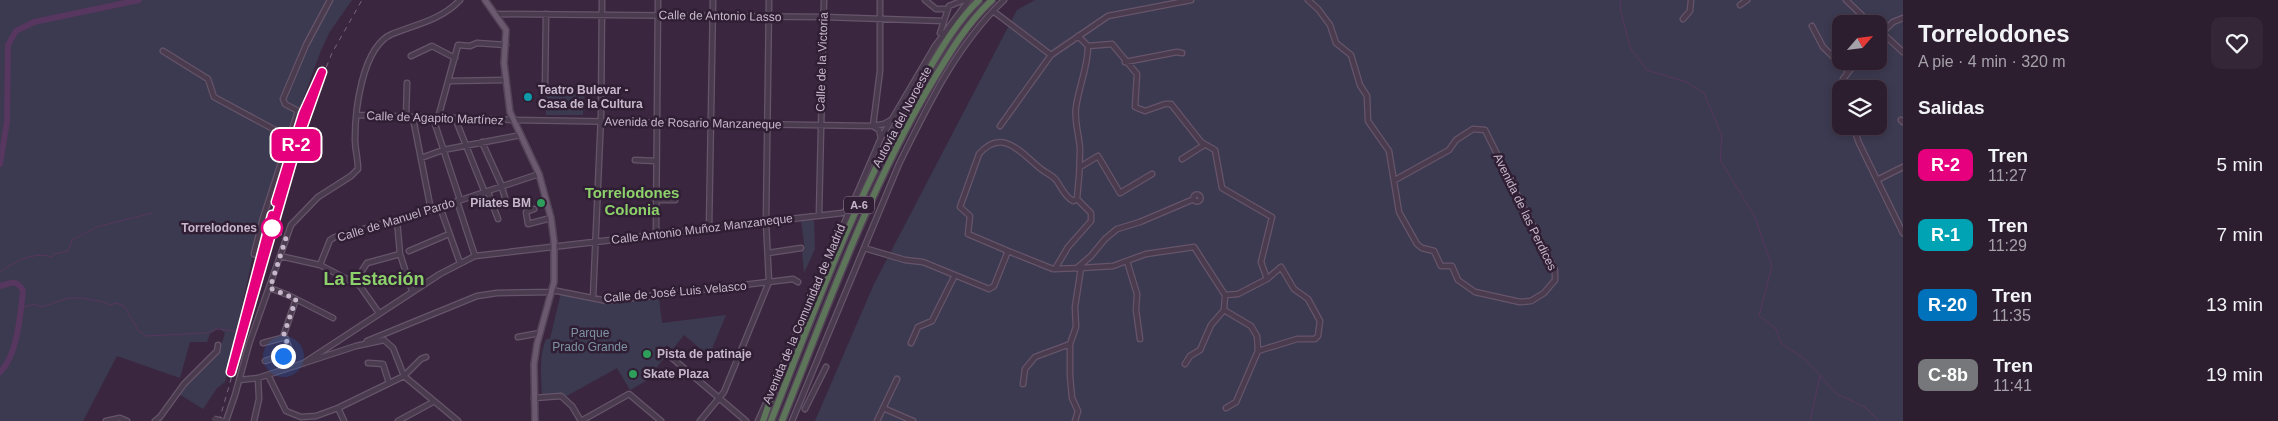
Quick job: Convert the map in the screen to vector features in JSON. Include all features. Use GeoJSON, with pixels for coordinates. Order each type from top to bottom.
{"type":"FeatureCollection","features":[{"type":"Feature","properties":{"kind":"highway","name":"Autovía del Noroeste"},"geometry":{"type":"LineString","coordinates":[[771,421],[808,327],[874,171],[894,131],[935,59],[957,25],[978,0]]}},
{"type":"Feature","properties":{"kind":"highway","name":"Autovía del Noroeste"},"geometry":{"type":"LineString","coordinates":[[782,421],[852,248],[904,133],[963,32],[992,0]]}},
{"type":"Feature","properties":{"kind":"highway"},"geometry":{"type":"LineString","coordinates":[[763,421],[780,372]]}},
{"type":"Feature","properties":{"kind":"main road"},"geometry":{"type":"LineString","coordinates":[[485,0],[504,26],[506,80],[510,112],[538,174],[551,218],[555,247],[552,291],[540,333],[534,364],[535,421]]}},
{"type":"Feature","properties":{"kind":"street"},"geometry":{"type":"LineString","coordinates":[[258,256],[254,254],[263,218],[298,111],[285,104],[283,99],[306,45],[330,0]]}},
{"type":"Feature","properties":{"kind":"street"},"geometry":{"type":"LineString","coordinates":[[212,420],[224,421],[291,225],[318,197],[351,176],[358,169],[355,140],[357,115],[360,85],[367,66],[385,38],[444,14],[460,0]]}},
{"type":"Feature","properties":{"kind":"street"},"geometry":{"type":"LineString","coordinates":[[593,298],[600,122],[602,0]]}},
{"type":"Feature","properties":{"kind":"street"},"geometry":{"type":"LineString","coordinates":[[656,234],[658,0]]}},
{"type":"Feature","properties":{"kind":"street"},"geometry":{"type":"LineString","coordinates":[[709,229],[713,0]]}},
{"type":"Feature","properties":{"kind":"street"},"geometry":{"type":"LineString","coordinates":[[700,421],[720,399],[769,282],[766,222],[769,0]]}},
{"type":"Feature","properties":{"kind":"street","name":"Calle de la Victoria"},"geometry":{"type":"LineString","coordinates":[[819,215],[824,0]]}},
{"type":"Feature","properties":{"kind":"street"},"geometry":{"type":"LineString","coordinates":[[880,0],[880,70],[873,126],[879,130],[881,138]]}},
{"type":"Feature","properties":{"kind":"street"},"geometry":{"type":"LineString","coordinates":[[925,0],[936,8],[946,9]]}},
{"type":"Feature","properties":{"kind":"street"},"geometry":{"type":"LineString","coordinates":[[935,46],[944,21],[946,9],[951,4],[964,0]]}},
{"type":"Feature","properties":{"kind":"street","name":"Avenida de la Comunidad de Madrid"},"geometry":{"type":"LineString","coordinates":[[758,421],[881,138],[935,46],[969,0]]}},
{"type":"Feature","properties":{"kind":"street"},"geometry":{"type":"LineString","coordinates":[[792,421],[899,164],[916,129],[976,31],[1004,0]]}},
{"type":"Feature","properties":{"kind":"street"},"geometry":{"type":"LineString","coordinates":[[1000,126],[1051,55],[1108,16],[1191,0]]}},
{"type":"Feature","properties":{"kind":"street","name":"Avenida de las Perdices"},"geometry":{"type":"LineString","coordinates":[[1308,0],[1318,9],[1330,26],[1336,43],[1351,55],[1360,84],[1367,96],[1368,121],[1387,146],[1395,180],[1395,195],[1399,212],[1417,244],[1422,248],[1434,251],[1441,266],[1452,266],[1458,280],[1475,292],[1520,302],[1531,300],[1544,293],[1553,284],[1556,276],[1555,270],[1485,130],[1473,129],[1456,140],[1449,150],[1395,180]]}},
{"type":"Feature","properties":{"kind":"street"},"geometry":{"type":"LineString","coordinates":[[1683,19],[1690,11],[1690,0]]}},
{"type":"Feature","properties":{"kind":"street"},"geometry":{"type":"LineString","coordinates":[[1740,5],[1747,0]]}},
{"type":"Feature","properties":{"kind":"street"},"geometry":{"type":"LineString","coordinates":[[1846,0],[1862,15]]}},
{"type":"Feature","properties":{"kind":"street"},"geometry":{"type":"LineString","coordinates":[[993,11],[1051,55]]}},
{"type":"Feature","properties":{"kind":"street","name":"Calle de Antonio Lasso"},"geometry":{"type":"LineString","coordinates":[[496,14],[768,16],[944,21]]}},
{"type":"Feature","properties":{"kind":"street"},"geometry":{"type":"LineString","coordinates":[[545,87],[546,14]]}},
{"type":"Feature","properties":{"kind":"street"},"geometry":{"type":"LineString","coordinates":[[1888,26],[1903,18]]}},
{"type":"Feature","properties":{"kind":"street"},"geometry":{"type":"LineString","coordinates":[[1812,26],[1823,47],[1848,71],[1843,80]]}},
{"type":"Feature","properties":{"kind":"street"},"geometry":{"type":"LineString","coordinates":[[1077,199],[1080,167],[1076,106],[1088,56],[1088,46],[1078,36]]}},
{"type":"Feature","properties":{"kind":"street"},"geometry":{"type":"LineString","coordinates":[[1888,40],[1903,52]]}},
{"type":"Feature","properties":{"kind":"street"},"geometry":{"type":"LineString","coordinates":[[475,256],[435,118],[449,81],[458,45],[470,46],[478,43],[506,45]]}},
{"type":"Feature","properties":{"kind":"street"},"geometry":{"type":"LineString","coordinates":[[1088,46],[1112,44],[1125,62],[1137,74],[1135,107],[1145,111],[1165,104],[1171,104],[1204,145],[1215,150],[1222,188],[1272,217],[1261,262],[1267,280]]}},
{"type":"Feature","properties":{"kind":"street"},"geometry":{"type":"LineString","coordinates":[[411,56],[432,46],[455,58]]}},
{"type":"Feature","properties":{"kind":"street"},"geometry":{"type":"LineString","coordinates":[[163,51],[208,79],[214,97],[288,137]]}},
{"type":"Feature","properties":{"kind":"street"},"geometry":{"type":"LineString","coordinates":[[1125,62],[1177,52],[1182,53]]}},
{"type":"Feature","properties":{"kind":"street"},"geometry":{"type":"LineString","coordinates":[[449,81],[506,80]]}},
{"type":"Feature","properties":{"kind":"street"},"geometry":{"type":"LineString","coordinates":[[406,117],[407,83]]}},
{"type":"Feature","properties":{"kind":"street","name":"Calle de Agapito Martínez"},"geometry":{"type":"LineString","coordinates":[[357,115],[514,120]]}},
{"type":"Feature","properties":{"kind":"street"},"geometry":{"type":"LineString","coordinates":[[413,118],[431,210]]}},
{"type":"Feature","properties":{"kind":"street"},"geometry":{"type":"LineString","coordinates":[[455,118],[498,219]]}},
{"type":"Feature","properties":{"kind":"street","name":"Avenida de Rosario Manzaneque"},"geometry":{"type":"LineString","coordinates":[[514,120],[873,126],[884,124],[891,120]]}},
{"type":"Feature","properties":{"kind":"street"},"geometry":{"type":"LineString","coordinates":[[421,158],[443,150],[521,135]]}},
{"type":"Feature","properties":{"kind":"street"},"geometry":{"type":"LineString","coordinates":[[1858,135],[1903,233]]}},
{"type":"Feature","properties":{"kind":"street"},"geometry":{"type":"LineString","coordinates":[[482,142],[507,205]]}},
{"type":"Feature","properties":{"kind":"street"},"geometry":{"type":"LineString","coordinates":[[1077,199],[1073,201],[1067,197],[1056,179],[1020,150],[1006,143],[998,143],[984,149],[979,154],[960,207],[970,216],[968,234],[1055,269],[1113,266],[1146,254],[1194,247],[1225,295],[1224,310],[1211,325],[1200,350],[1190,356],[1185,364]]}},
{"type":"Feature","properties":{"kind":"street"},"geometry":{"type":"LineString","coordinates":[[1182,159],[1204,145]]}},
{"type":"Feature","properties":{"kind":"street"},"geometry":{"type":"LineString","coordinates":[[1080,167],[1098,156],[1120,193],[1152,174]]}},
{"type":"Feature","properties":{"kind":"street"},"geometry":{"type":"LineString","coordinates":[[635,160],[656,161]]}},
{"type":"Feature","properties":{"kind":"street"},"geometry":{"type":"LineString","coordinates":[[1877,180],[1903,167]]}},
{"type":"Feature","properties":{"kind":"street","name":"Calle de Manuel Pardo"},"geometry":{"type":"LineString","coordinates":[[320,265],[332,238],[431,210],[538,174]]}},
{"type":"Feature","properties":{"kind":"street"},"geometry":{"type":"LineString","coordinates":[[1055,269],[1068,247],[1092,221],[1091,213],[1077,199]]}},
{"type":"Feature","properties":{"kind":"street"},"geometry":{"type":"LineString","coordinates":[[1076,421],[1078,411],[1072,398],[1070,344],[1076,328],[1075,307],[1079,268],[1104,239],[1117,229],[1140,222],[1194,199]]}},
{"type":"Feature","properties":{"kind":"street"},"geometry":{"type":"LineString","coordinates":[[656,200],[675,200]]}},
{"type":"Feature","properties":{"kind":"street"},"geometry":{"type":"LineString","coordinates":[[440,207],[460,263]]}},
{"type":"Feature","properties":{"kind":"street"},"geometry":{"type":"LineString","coordinates":[[534,208],[526,212],[528,224],[551,218]]}},
{"type":"Feature","properties":{"kind":"street","name":"Calle Antonio Muñoz Manzaneque"},"geometry":{"type":"LineString","coordinates":[[304,363],[412,291],[475,256],[766,222],[849,210]]}},
{"type":"Feature","properties":{"kind":"street"},"geometry":{"type":"LineString","coordinates":[[397,220],[400,254],[412,291]]}},
{"type":"Feature","properties":{"kind":"street"},"geometry":{"type":"LineString","coordinates":[[408,251],[449,234]]}},
{"type":"Feature","properties":{"kind":"street"},"geometry":{"type":"LineString","coordinates":[[768,252],[801,248]]}},
{"type":"Feature","properties":{"kind":"street"},"geometry":{"type":"LineString","coordinates":[[864,248],[905,260],[923,262],[992,288],[1008,251]]}},
{"type":"Feature","properties":{"kind":"street"},"geometry":{"type":"LineString","coordinates":[[354,283],[367,263],[400,254]]}},
{"type":"Feature","properties":{"kind":"street"},"geometry":{"type":"LineString","coordinates":[[280,256],[320,265],[363,288],[379,313]]}},
{"type":"Feature","properties":{"kind":"street"},"geometry":{"type":"LineString","coordinates":[[1127,260],[1137,294],[1136,310],[1140,339]]}},
{"type":"Feature","properties":{"kind":"street"},"geometry":{"type":"LineString","coordinates":[[1225,295],[1238,294],[1267,280],[1281,267],[1294,289],[1308,299],[1320,321],[1318,336],[1315,339],[1297,339],[1258,351]]}},
{"type":"Feature","properties":{"kind":"street"},"geometry":{"type":"LineString","coordinates":[[911,343],[918,327],[932,321],[955,275]]}},
{"type":"Feature","properties":{"kind":"street","name":"Calle de José Luis Velasco"},"geometry":{"type":"LineString","coordinates":[[356,346],[385,332],[477,296],[497,293],[552,291],[606,301],[793,279],[798,282]]}},
{"type":"Feature","properties":{"kind":"street"},"geometry":{"type":"LineString","coordinates":[[270,288],[333,318]]}},
{"type":"Feature","properties":{"kind":"street"},"geometry":{"type":"LineString","coordinates":[[266,361],[286,354],[289,348],[284,337],[296,299]]}},
{"type":"Feature","properties":{"kind":"street"},"geometry":{"type":"LineString","coordinates":[[1224,310],[1251,326],[1257,336],[1258,351],[1256,360],[1236,402],[1226,408]]}},
{"type":"Feature","properties":{"kind":"street"},"geometry":{"type":"LineString","coordinates":[[384,340],[385,332]]}},
{"type":"Feature","properties":{"kind":"street"},"geometry":{"type":"LineString","coordinates":[[518,337],[540,333]]}},
{"type":"Feature","properties":{"kind":"street"},"geometry":{"type":"LineString","coordinates":[[263,343],[284,337]]}},
{"type":"Feature","properties":{"kind":"street"},"geometry":{"type":"LineString","coordinates":[[239,380],[258,378],[356,346],[384,340]]}},
{"type":"Feature","properties":{"kind":"street"},"geometry":{"type":"LineString","coordinates":[[384,340],[393,348],[404,376],[458,421]]}},
{"type":"Feature","properties":{"kind":"street"},"geometry":{"type":"LineString","coordinates":[[1022,384],[1025,369],[1035,358],[1070,344]]}},
{"type":"Feature","properties":{"kind":"street"},"geometry":{"type":"LineString","coordinates":[[155,421],[184,384],[217,351],[218,346]]}},
{"type":"Feature","properties":{"kind":"street"},"geometry":{"type":"LineString","coordinates":[[324,348],[323,351],[326,356]]}},
{"type":"Feature","properties":{"kind":"street"},"geometry":{"type":"LineString","coordinates":[[665,352],[746,421]]}},
{"type":"Feature","properties":{"kind":"street"},"geometry":{"type":"LineString","coordinates":[[268,375],[283,407],[290,413],[300,417],[316,416],[338,408],[404,376],[421,359],[426,357]]}},
{"type":"Feature","properties":{"kind":"street"},"geometry":{"type":"LineString","coordinates":[[368,364],[383,364],[389,383]]}},
{"type":"Feature","properties":{"kind":"street"},"geometry":{"type":"LineString","coordinates":[[805,409],[826,367]]}},
{"type":"Feature","properties":{"kind":"street"},"geometry":{"type":"LineString","coordinates":[[254,421],[259,399],[258,378]]}},
{"type":"Feature","properties":{"kind":"street"},"geometry":{"type":"LineString","coordinates":[[877,421],[896,379]]}},
{"type":"Feature","properties":{"kind":"street"},"geometry":{"type":"LineString","coordinates":[[534,398],[561,396],[572,406],[581,421],[629,394],[661,421]]}},
{"type":"Feature","properties":{"kind":"street"},"geometry":{"type":"LineString","coordinates":[[802,396],[810,400]]}},
{"type":"Feature","properties":{"kind":"street"},"geometry":{"type":"LineString","coordinates":[[398,421],[433,402]]}},
{"type":"Feature","properties":{"kind":"street"},"geometry":{"type":"LineString","coordinates":[[338,408],[344,421]]}},
{"type":"Feature","properties":{"kind":"street"},"geometry":{"type":"LineString","coordinates":[[883,408],[913,421]]}},
{"type":"Feature","properties":{"kind":"street"},"geometry":{"type":"LineString","coordinates":[[106,421],[120,418],[127,421]]}},
{"type":"Feature","properties":{"kind":"green space"},"geometry":{"type":"Polygon","coordinates":[[[0,0],[352,0],[329,33],[320,53],[264,206],[225,382],[217,388],[203,409],[179,394],[219,352],[225,333],[219,328],[210,334],[207,342],[190,342],[180,378],[117,356],[83,421],[0,421],[0,0]]]}},
{"type":"Feature","properties":{"kind":"green space"},"geometry":{"type":"Polygon","coordinates":[[[1035,0],[1903,0],[1903,421],[815,421],[874,284],[1017,10],[1035,0]]]}},
{"type":"Feature","properties":{"kind":"green space"},"geometry":{"type":"Polygon","coordinates":[[[547,89],[584,91],[583,115],[546,115],[547,89]]]}},
{"type":"Feature","properties":{"kind":"green space"},"geometry":{"type":"Polygon","coordinates":[[[814,220],[815,249],[804,273],[802,251],[805,250],[801,221],[814,220]]]}},
{"type":"Feature","properties":{"kind":"green space","name":"Parque Prado Grande"},"geometry":{"type":"Polygon","coordinates":[[[561,293],[603,303],[659,297],[662,323],[726,315],[709,356],[684,335],[672,350],[667,345],[661,353],[665,357],[651,374],[651,378],[630,390],[617,368],[565,397],[561,393],[542,395],[542,352],[546,339],[550,339],[561,293]]]}},
{"type":"Feature","properties":{"kind":"waterway"},"geometry":{"type":"LineString","coordinates":[[0,164],[7,122],[8,45],[16,31],[34,22],[139,0]]}},
{"type":"Feature","properties":{"kind":"waterway"},"geometry":{"type":"LineString","coordinates":[[1621,0],[1620,9],[1631,49],[1647,70],[1686,82],[1704,93],[1722,136],[1720,160],[1755,217],[1772,266],[1759,316],[1776,329],[1781,343],[1805,359],[1837,394],[1865,407],[1879,421]]}},
{"type":"Feature","properties":{"kind":"waterway"},"geometry":{"type":"LineString","coordinates":[[0,272],[24,258],[38,255],[52,257],[54,254],[68,251],[72,240],[97,227],[152,213]]}},
{"type":"Feature","properties":{"kind":"waterway"},"geometry":{"type":"LineString","coordinates":[[0,286],[15,283],[23,290],[14,345],[6,365],[0,372]]}},
{"type":"Feature","properties":{"kind":"waterway"},"geometry":{"type":"LineString","coordinates":[[21,308],[34,304],[42,307],[68,298],[82,298],[110,305],[117,303],[124,306],[138,330],[146,336],[207,333],[217,329],[236,331]]}},
{"type":"Feature","properties":{"kind":"waterway"},"geometry":{"type":"LineString","coordinates":[[1810,421],[1820,376]]}},
{"type":"Feature","properties":{"kind":"railway"},"geometry":{"type":"LineString","coordinates":[[219,421],[307,115],[332,53],[362,0]]}},
{"type":"Feature","properties":{"kind":"train","name":"R-2"},"geometry":{"type":"LineString","coordinates":[[272,215],[240,331],[231,372],[300,134],[322,72],[303,114],[276,202]]}},
{"type":"Feature","properties":{"kind":"place","name":"Teatro Bulevar - Casa de la Cultura"},"geometry":{"type":"Point","coordinates":[528,97]}},
{"type":"Feature","properties":{"kind":"place","name":"Pilates BM"},"geometry":{"type":"Point","coordinates":[541,203]}},
{"type":"Feature","properties":{"kind":"place","name":"Torrelodones"},"geometry":{"type":"Point","coordinates":[272,228]}},
{"type":"Feature","properties":{"kind":"place","name":"Pista de patinaje"},"geometry":{"type":"Point","coordinates":[647,354]}},
{"type":"Feature","properties":{"kind":"place","name":"Skate Plaza"},"geometry":{"type":"Point","coordinates":[633,374]}},
{"type":"Feature","properties":{"kind":"district","name":"Torrelodones Colonia"},"geometry":{"type":"Point","coordinates":[632,200]}},
{"type":"Feature","properties":{"kind":"district","name":"La Estación"},"geometry":{"type":"Point","coordinates":[374,279]}},
{"type":"Feature","properties":{"kind":"route"},"geometry":{"type":"LineString","coordinates":[[272,228],[286,238],[270,288],[296,299],[284,334],[287,335],[286,339],[289,348],[283,356]]}}]}
